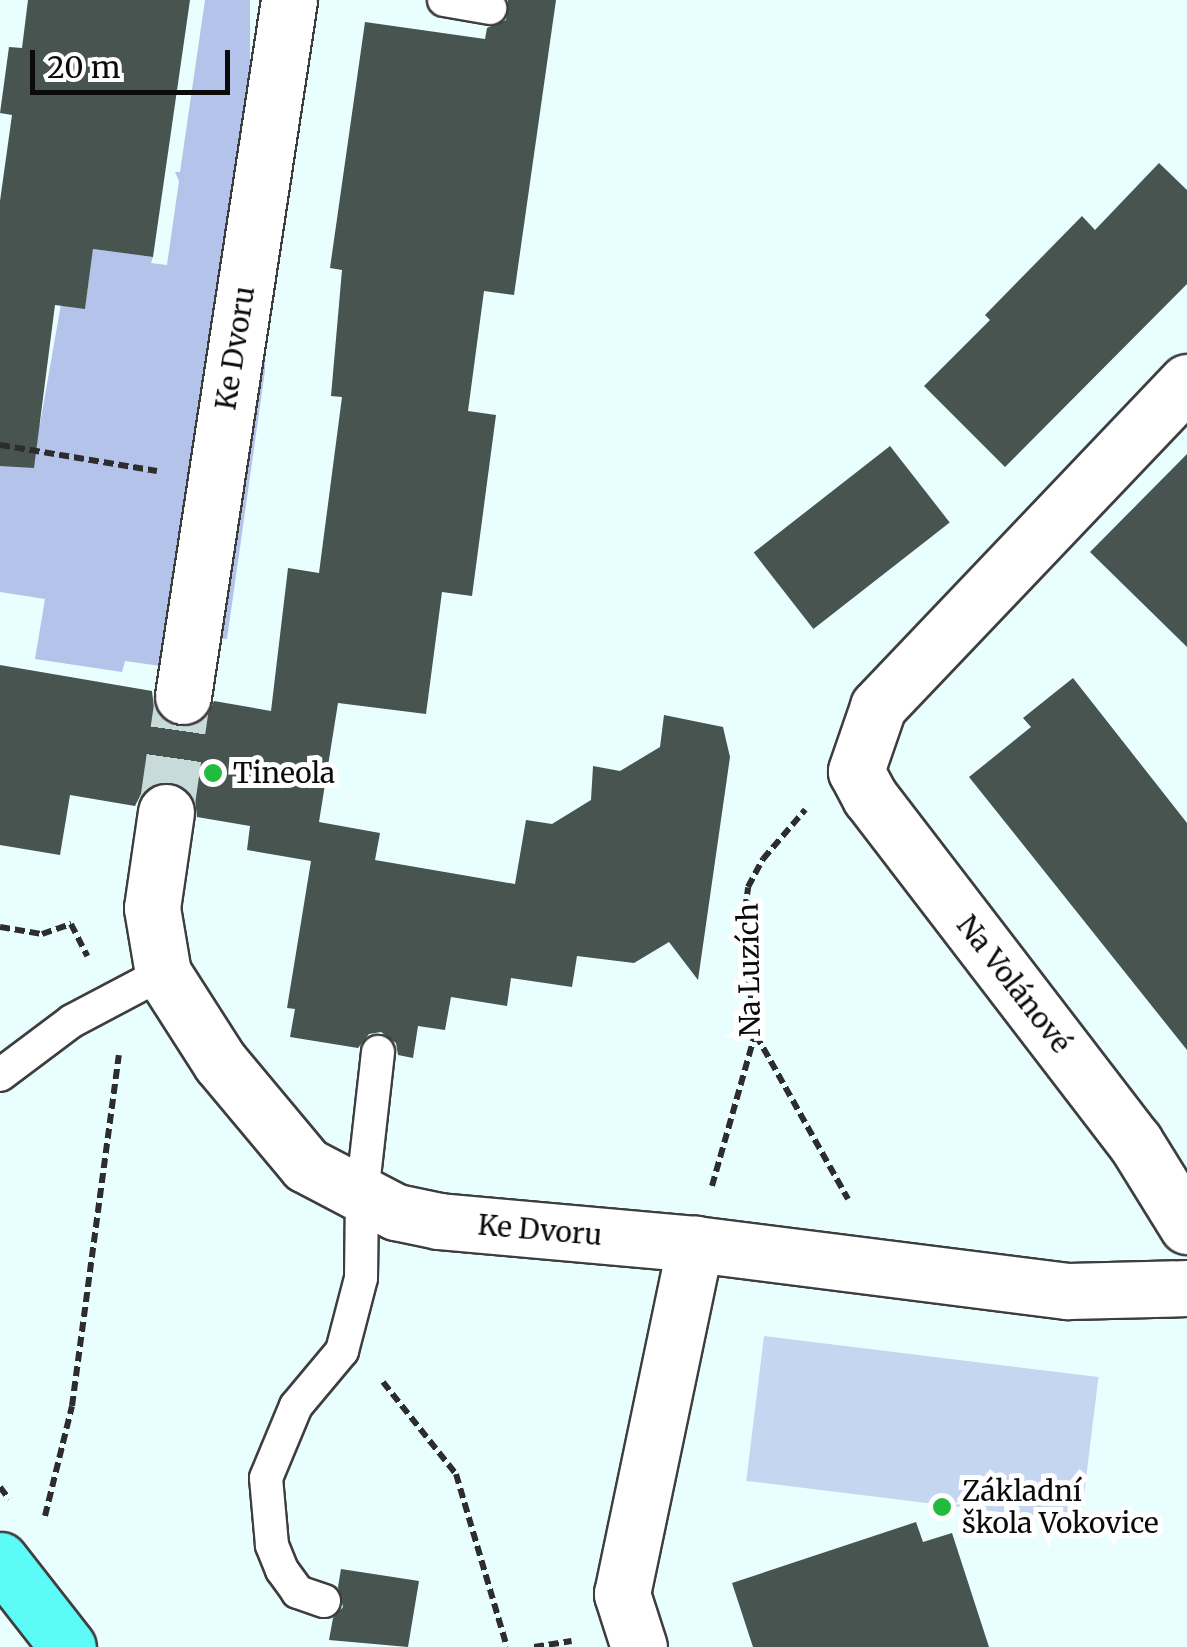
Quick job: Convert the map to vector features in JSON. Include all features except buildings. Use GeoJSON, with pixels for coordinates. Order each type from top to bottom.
{"type":"FeatureCollection","features":[{"type":"Feature","properties":{"kind":"main road"},"geometry":{"type":"LineString","coordinates":[[0,1560],[68,1647]]}},
{"type":"Feature","properties":{"kind":"street","name":"Ke Dvoru"},"geometry":{"type":"LineString","coordinates":[[183,696],[289,0]]}},
{"type":"Feature","properties":{"kind":"street"},"geometry":{"type":"LineString","coordinates":[[864,740],[878,707],[1187,382]]}},
{"type":"Feature","properties":{"kind":"street","name":"Na Volánové"},"geometry":{"type":"LineString","coordinates":[[864,740],[856,772],[870,798],[1134,1142],[1187,1226]]}},
{"type":"Feature","properties":{"kind":"street","name":"Ke Dvoru"},"geometry":{"type":"LineString","coordinates":[[166,812],[152,908],[164,973],[220,1062],[306,1165],[396,1212],[439,1221],[696,1244],[1068,1290],[1187,1288]]}},
{"type":"Feature","properties":{"kind":"street"},"geometry":{"type":"LineString","coordinates":[[616,1642],[622,1594],[696,1244]]}},
{"type":"Feature","properties":{"kind":"lane"},"geometry":{"type":"LineString","coordinates":[[444,0],[490,8]]}},
{"type":"Feature","properties":{"kind":"lane"},"geometry":{"type":"LineString","coordinates":[[0,1076],[72,1020],[164,973]]}},
{"type":"Feature","properties":{"kind":"lane"},"geometry":{"type":"LineString","coordinates":[[324,1601],[298,1592],[282,1570],[272,1546],[266,1478],[296,1406],[342,1351],[362,1278],[362,1195],[378,1052]]}},
{"type":"Feature","properties":{"kind":"path"},"geometry":{"type":"LineString","coordinates":[[0,445],[214,480]]}},
{"type":"Feature","properties":{"kind":"path","name":"Na Luzích"},"geometry":{"type":"LineString","coordinates":[[696,1244],[756,1034],[742,924],[748,887],[763,859],[864,740]]}},
{"type":"Feature","properties":{"kind":"path"},"geometry":{"type":"LineString","coordinates":[[0,927],[42,934],[72,924],[123,1028],[72,1406],[44,1520]]}},
{"type":"Feature","properties":{"kind":"path"},"geometry":{"type":"LineString","coordinates":[[756,1034],[886,1268]]}},
{"type":"Feature","properties":{"kind":"path"},"geometry":{"type":"LineString","coordinates":[[383,1382],[456,1474],[508,1647]]}},
{"type":"Feature","properties":{"kind":"path"},"geometry":{"type":"LineString","coordinates":[[534,1647],[616,1642]]}},
{"type":"Feature","properties":{"kind":"shaded area"},"geometry":{"type":"Polygon","coordinates":[[[205,0],[250,0],[250,138],[267,204],[265,371],[227,639],[216,638],[211,673],[125,661],[122,672],[35,659],[45,599],[0,592],[0,418],[40,424],[61,304],[85,308],[93,249],[153,257],[151,263],[167,265],[179,181],[175,172],[180,172],[205,0]]]}},
{"type":"Feature","properties":{"kind":"shaded area"},"geometry":{"type":"Polygon","coordinates":[[[764,1336],[1098,1377],[1081,1522],[746,1481],[764,1336]]]}},
{"type":"Feature","properties":{"kind":"tunnel"},"geometry":{"type":"LineString","coordinates":[[166,812],[183,696]]}},
{"type":"Feature","properties":{"kind":"place","name":"Tineola"},"geometry":{"type":"Point","coordinates":[213,773]}},
{"type":"Feature","properties":{"kind":"place","name":"Základní škola Vokovice"},"geometry":{"type":"Point","coordinates":[942,1507]}}]}
